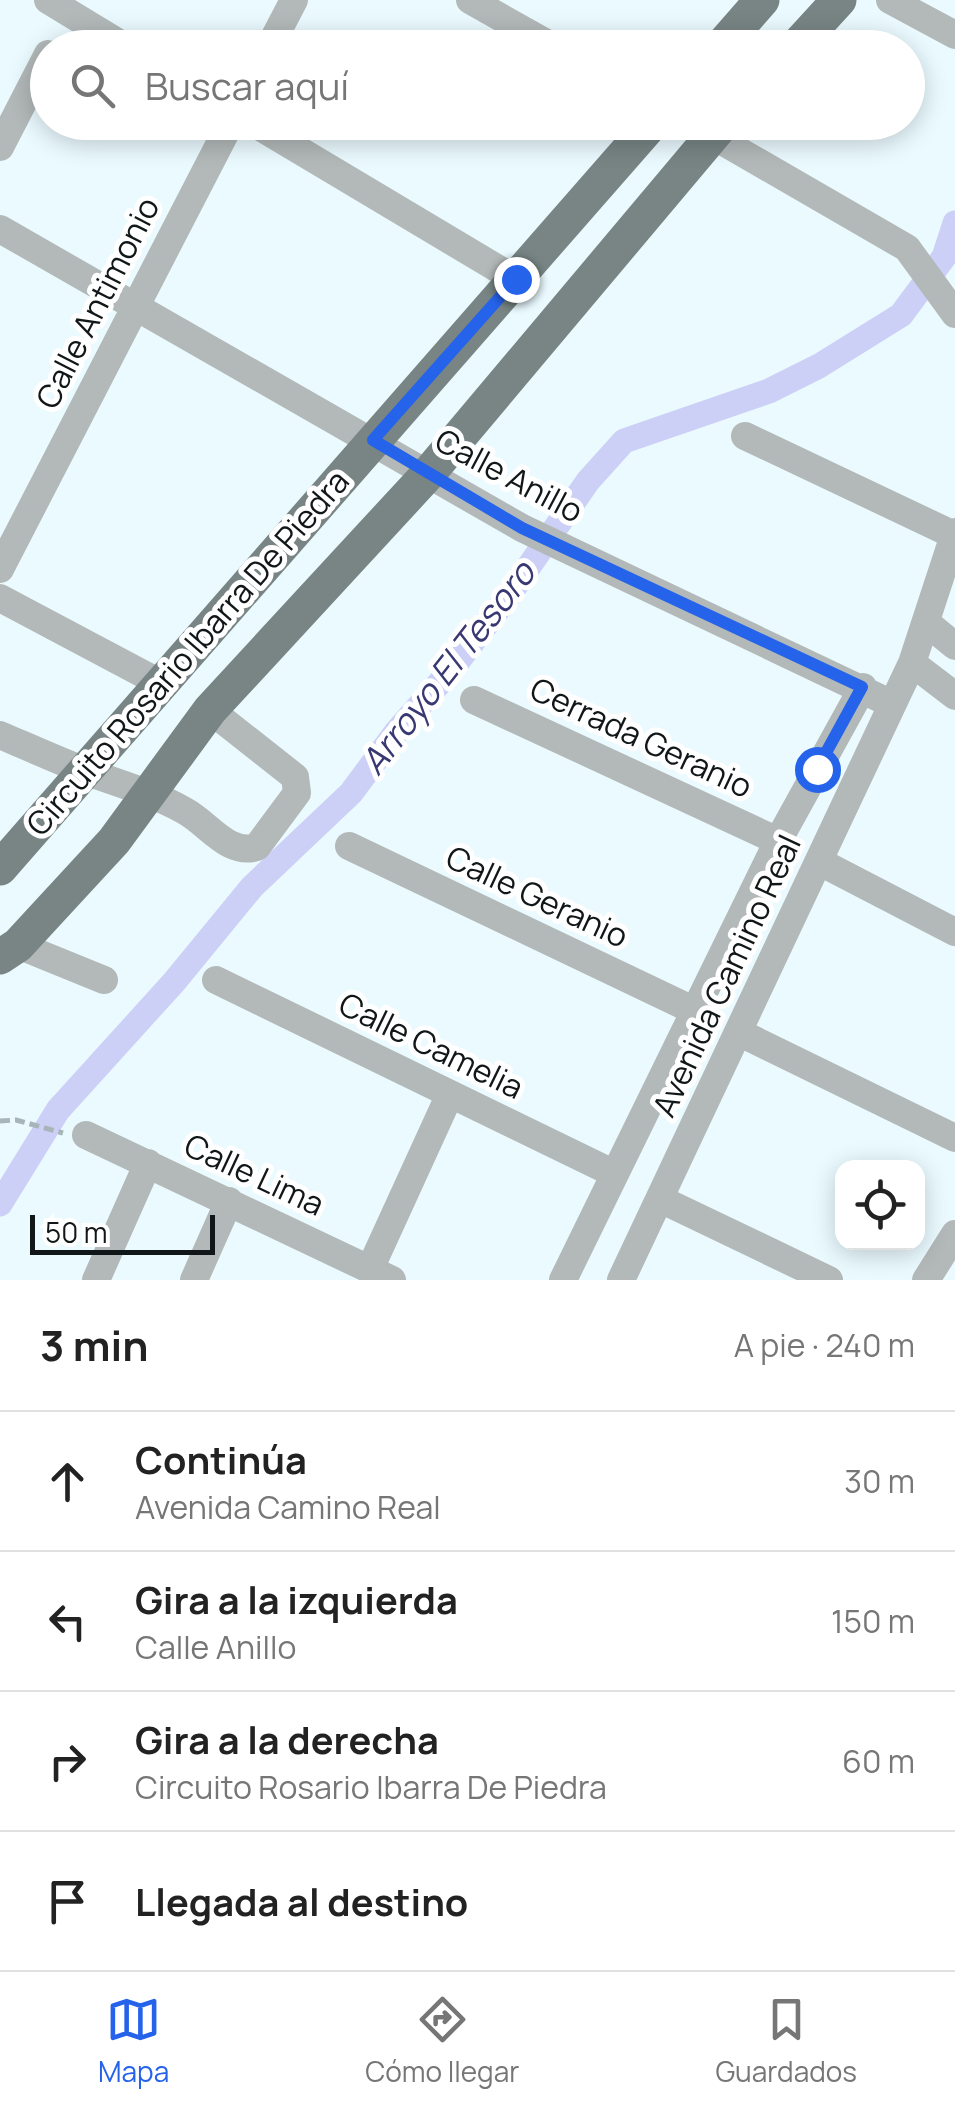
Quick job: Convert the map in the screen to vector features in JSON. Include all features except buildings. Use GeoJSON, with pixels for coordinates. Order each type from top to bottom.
{"type":"FeatureCollection","features":[{"type":"Feature","properties":{"kind":"main road"},"geometry":{"type":"LineString","coordinates":[[736,30],[762,0]]}},
{"type":"Feature","properties":{"kind":"main road"},"geometry":{"type":"LineString","coordinates":[[812,30],[840,0]]}},
{"type":"Feature","properties":{"kind":"main road","name":"Circuito Rosario Ibarra De Piedra"},"geometry":{"type":"LineString","coordinates":[[0,868],[637,140]]}},
{"type":"Feature","properties":{"kind":"main road"},"geometry":{"type":"LineString","coordinates":[[9,951],[114,842],[210,710],[428,474],[698,140]]}},
{"type":"Feature","properties":{"kind":"street"},"geometry":{"type":"LineString","coordinates":[[279,30],[294,0]]}},
{"type":"Feature","properties":{"kind":"street"},"geometry":{"type":"LineString","coordinates":[[470,0],[523,30]]}},
{"type":"Feature","properties":{"kind":"street"},"geometry":{"type":"LineString","coordinates":[[890,0],[955,35]]}},
{"type":"Feature","properties":{"kind":"street"},"geometry":{"type":"LineString","coordinates":[[58,6],[97,30]]}},
{"type":"Feature","properties":{"kind":"street"},"geometry":{"type":"LineString","coordinates":[[0,146],[30,87]]}},
{"type":"Feature","properties":{"kind":"street","name":"Calle Antimonio"},"geometry":{"type":"LineString","coordinates":[[0,570],[221,140]]}},
{"type":"Feature","properties":{"kind":"street"},"geometry":{"type":"LineString","coordinates":[[282,140],[516,279]]}},
{"type":"Feature","properties":{"kind":"street"},"geometry":{"type":"LineString","coordinates":[[729,140],[906,248],[951,308]]}},
{"type":"Feature","properties":{"kind":"street","name":"Calle Anillo"},"geometry":{"type":"LineString","coordinates":[[0,229],[522,528],[892,704]]}},
{"type":"Feature","properties":{"kind":"street"},"geometry":{"type":"LineString","coordinates":[[746,436],[954,534]]}},
{"type":"Feature","properties":{"kind":"street","name":"Avenida Camino Real"},"geometry":{"type":"LineString","coordinates":[[621,1280],[912,663],[954,534]]}},
{"type":"Feature","properties":{"kind":"street"},"geometry":{"type":"LineString","coordinates":[[0,598],[162,684]]}},
{"type":"Feature","properties":{"kind":"street"},"geometry":{"type":"LineString","coordinates":[[927,623],[955,646]]}},
{"type":"Feature","properties":{"kind":"street"},"geometry":{"type":"LineString","coordinates":[[912,663],[955,696]]}},
{"type":"Feature","properties":{"kind":"street","name":"Avenida Camino Real"},"geometry":{"type":"LineString","coordinates":[[563,1280],[778,840],[862,687]]}},
{"type":"Feature","properties":{"kind":"street","name":"Cerrada Geranio"},"geometry":{"type":"LineString","coordinates":[[474,700],[778,840]]}},
{"type":"Feature","properties":{"kind":"street"},"geometry":{"type":"LineString","coordinates":[[0,735],[86,772],[149,793],[188,812],[235,848],[257,847],[297,794],[296,776],[210,710]]}},
{"type":"Feature","properties":{"kind":"street","name":"Calle Geranio"},"geometry":{"type":"LineString","coordinates":[[349,846],[695,1011]]}},
{"type":"Feature","properties":{"kind":"street"},"geometry":{"type":"LineString","coordinates":[[820,862],[955,932]]}},
{"type":"Feature","properties":{"kind":"street"},"geometry":{"type":"LineString","coordinates":[[9,951],[104,980]]}},
{"type":"Feature","properties":{"kind":"street","name":"Calle Camelia"},"geometry":{"type":"LineString","coordinates":[[216,980],[615,1174]]}},
{"type":"Feature","properties":{"kind":"street"},"geometry":{"type":"LineString","coordinates":[[738,1032],[955,1138]]}},
{"type":"Feature","properties":{"kind":"street"},"geometry":{"type":"LineString","coordinates":[[381,1274],[450,1094]]}},
{"type":"Feature","properties":{"kind":"street","name":"Calle Lima"},"geometry":{"type":"LineString","coordinates":[[73,1134],[230,1200],[381,1274]]}},
{"type":"Feature","properties":{"kind":"street"},"geometry":{"type":"LineString","coordinates":[[96,1280],[148,1163]]}},
{"type":"Feature","properties":{"kind":"street"},"geometry":{"type":"LineString","coordinates":[[660,1199],[829,1280]]}},
{"type":"Feature","properties":{"kind":"street"},"geometry":{"type":"LineString","coordinates":[[194,1280],[230,1200]]}},
{"type":"Feature","properties":{"kind":"street"},"geometry":{"type":"LineString","coordinates":[[926,1280],[955,1234]]}},
{"type":"Feature","properties":{"kind":"path"},"geometry":{"type":"LineString","coordinates":[[0,1122],[16,1120],[73,1134]]}},
{"type":"Feature","properties":{"kind":"waterway","name":"Arroyo El Tesoro"},"geometry":{"type":"LineString","coordinates":[[0,1204],[58,1110],[174,982],[252,887],[351,793],[512,591],[588,481],[624,441],[769,391],[819,366],[901,315],[944,257],[955,223]]}},
{"type":"Feature","properties":{"kind":"route"},"geometry":{"type":"LineString","coordinates":[[516,279],[373,440],[522,528],[862,687],[817,769]]}}]}
